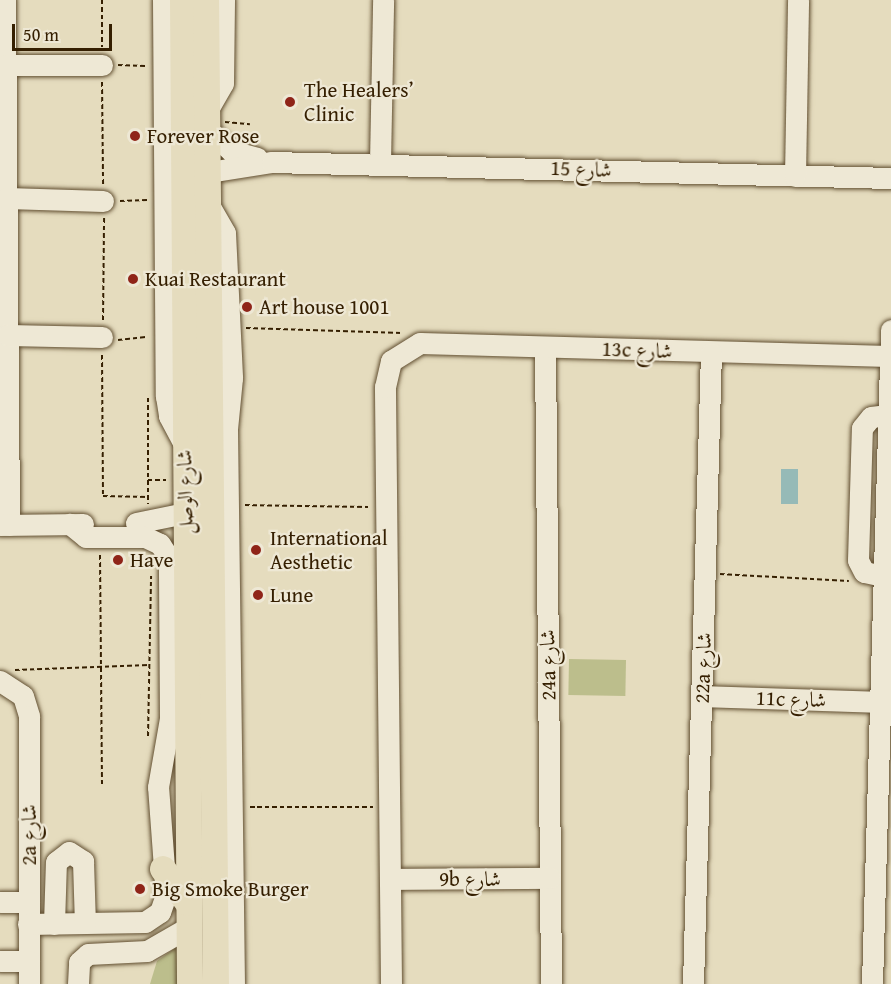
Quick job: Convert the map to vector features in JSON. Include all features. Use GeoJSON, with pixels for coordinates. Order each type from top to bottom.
{"type":"FeatureCollection","features":[{"type":"Feature","properties":{"kind":"main road","name":"شارع الوصل"},"geometry":{"type":"LineString","coordinates":[[183,0],[186,559],[178,698],[189,915],[190,984]]}},
{"type":"Feature","properties":{"kind":"main road","name":"شارع الوصل"},"geometry":{"type":"LineString","coordinates":[[206,0],[211,666],[225,978]]}},
{"type":"Feature","properties":{"kind":"main road"},"geometry":{"type":"LineString","coordinates":[[184,36],[192,150],[209,172]]}},
{"type":"Feature","properties":{"kind":"main road"},"geometry":{"type":"LineString","coordinates":[[185,513],[199,529],[201,636],[211,666]]}},
{"type":"Feature","properties":{"kind":"main road"},"geometry":{"type":"LineString","coordinates":[[163,869],[189,915]]}},
{"type":"Feature","properties":{"kind":"street"},"geometry":{"type":"LineString","coordinates":[[163,0],[166,396],[169,416],[184,444]]}},
{"type":"Feature","properties":{"kind":"street"},"geometry":{"type":"LineString","coordinates":[[207,121],[223,83],[224,0]]}},
{"type":"Feature","properties":{"kind":"street"},"geometry":{"type":"LineString","coordinates":[[380,164],[383,0]]}},
{"type":"Feature","properties":{"kind":"street"},"geometry":{"type":"LineString","coordinates":[[795,176],[798,0]]}},
{"type":"Feature","properties":{"kind":"street"},"geometry":{"type":"LineString","coordinates":[[4,6],[7,198],[4,525],[70,525],[185,513]]}},
{"type":"Feature","properties":{"kind":"street"},"geometry":{"type":"LineString","coordinates":[[6,64],[102,65]]}},
{"type":"Feature","properties":{"kind":"street","name":"شارع 15"},"geometry":{"type":"LineString","coordinates":[[207,121],[231,151],[272,162]]}},
{"type":"Feature","properties":{"kind":"street","name":"شارع 15"},"geometry":{"type":"LineString","coordinates":[[209,172],[272,162],[891,178]]}},
{"type":"Feature","properties":{"kind":"street"},"geometry":{"type":"LineString","coordinates":[[7,198],[104,201]]}},
{"type":"Feature","properties":{"kind":"street","name":"شارع الوصل"},"geometry":{"type":"LineString","coordinates":[[209,205],[225,233],[226,328],[232,378],[227,429],[232,807],[225,978]]}},
{"type":"Feature","properties":{"kind":"street"},"geometry":{"type":"LineString","coordinates":[[876,575],[889,478],[888,415],[891,330]]}},
{"type":"Feature","properties":{"kind":"street"},"geometry":{"type":"LineString","coordinates":[[5,338],[102,338]]}},
{"type":"Feature","properties":{"kind":"street"},"geometry":{"type":"LineString","coordinates":[[391,984],[385,387],[391,361],[420,344]]}},
{"type":"Feature","properties":{"kind":"street","name":"13c شارع"},"geometry":{"type":"LineString","coordinates":[[420,344],[890,357]]}},
{"type":"Feature","properties":{"kind":"street","name":"24a شارع"},"geometry":{"type":"LineString","coordinates":[[545,347],[551,984]]}},
{"type":"Feature","properties":{"kind":"street","name":"22a شارع"},"geometry":{"type":"LineString","coordinates":[[693,984],[711,353]]}},
{"type":"Feature","properties":{"kind":"street"},"geometry":{"type":"LineString","coordinates":[[872,984],[884,844],[880,702],[887,601],[876,575],[858,560],[862,428],[871,417],[888,415]]}},
{"type":"Feature","properties":{"kind":"street"},"geometry":{"type":"LineString","coordinates":[[142,518],[168,534],[186,559]]}},
{"type":"Feature","properties":{"kind":"street"},"geometry":{"type":"LineString","coordinates":[[28,924],[153,918],[164,904],[158,788],[178,698],[169,558],[145,537],[81,536],[70,525]]}},
{"type":"Feature","properties":{"kind":"street","name":"2a شارع"},"geometry":{"type":"LineString","coordinates":[[9,680],[29,716],[29,984]]}},
{"type":"Feature","properties":{"kind":"street","name":"11c شارع"},"geometry":{"type":"LineString","coordinates":[[703,696],[880,702]]}},
{"type":"Feature","properties":{"kind":"street"},"geometry":{"type":"LineString","coordinates":[[54,924],[56,862],[69,852],[83,861],[85,923]]}},
{"type":"Feature","properties":{"kind":"street","name":"9b شارع"},"geometry":{"type":"LineString","coordinates":[[390,879],[550,878]]}},
{"type":"Feature","properties":{"kind":"street"},"geometry":{"type":"LineString","coordinates":[[0,902],[29,902]]}},
{"type":"Feature","properties":{"kind":"street"},"geometry":{"type":"LineString","coordinates":[[78,984],[79,962],[88,954],[156,949],[189,915]]}},
{"type":"Feature","properties":{"kind":"street"},"geometry":{"type":"LineString","coordinates":[[0,961],[29,961]]}},
{"type":"Feature","properties":{"kind":"path"},"geometry":{"type":"LineString","coordinates":[[102,0],[103,496],[148,497]]}},
{"type":"Feature","properties":{"kind":"path"},"geometry":{"type":"LineString","coordinates":[[102,65],[163,66]]}},
{"type":"Feature","properties":{"kind":"path"},"geometry":{"type":"LineString","coordinates":[[207,121],[250,124]]}},
{"type":"Feature","properties":{"kind":"path"},"geometry":{"type":"LineString","coordinates":[[104,201],[165,200]]}},
{"type":"Feature","properties":{"kind":"path"},"geometry":{"type":"LineString","coordinates":[[226,328],[404,333],[420,344]]}},
{"type":"Feature","properties":{"kind":"path"},"geometry":{"type":"LineString","coordinates":[[102,338],[134,340],[166,334]]}},
{"type":"Feature","properties":{"kind":"path"},"geometry":{"type":"LineString","coordinates":[[142,518],[148,497],[148,396],[166,396]]}},
{"type":"Feature","properties":{"kind":"path"},"geometry":{"type":"LineString","coordinates":[[244,505],[386,507]]}},
{"type":"Feature","properties":{"kind":"path"},"geometry":{"type":"LineString","coordinates":[[100,537],[102,786]]}},
{"type":"Feature","properties":{"kind":"path"},"geometry":{"type":"LineString","coordinates":[[148,749],[151,570]]}},
{"type":"Feature","properties":{"kind":"path"},"geometry":{"type":"LineString","coordinates":[[706,574],[853,581],[876,575]]}},
{"type":"Feature","properties":{"kind":"path"},"geometry":{"type":"LineString","coordinates":[[9,680],[101,666],[149,665]]}},
{"type":"Feature","properties":{"kind":"path"},"geometry":{"type":"LineString","coordinates":[[232,807],[389,807]]}},
{"type":"Feature","properties":{"kind":"green space"},"geometry":{"type":"Polygon","coordinates":[[[569,659],[626,660],[625,696],[568,695],[569,659]]]}},
{"type":"Feature","properties":{"kind":"green space"},"geometry":{"type":"Polygon","coordinates":[[[178,946],[177,984],[150,984],[157,961],[178,946]]]}},
{"type":"Feature","properties":{"kind":"water"},"geometry":{"type":"Polygon","coordinates":[[[781,469],[798,469],[798,504],[781,504],[781,469]]]}},
{"type":"Feature","properties":{"kind":"place","name":"The Healers’ Clinic"},"geometry":{"type":"Point","coordinates":[290,102]}},
{"type":"Feature","properties":{"kind":"place","name":"Forever Rose"},"geometry":{"type":"Point","coordinates":[135,136]}},
{"type":"Feature","properties":{"kind":"place","name":"Kuai Restaurant"},"geometry":{"type":"Point","coordinates":[133,279]}},
{"type":"Feature","properties":{"kind":"place","name":"Art house 1001"},"geometry":{"type":"Point","coordinates":[247,307]}},
{"type":"Feature","properties":{"kind":"place","name":"International Aesthetic"},"geometry":{"type":"Point","coordinates":[256,550]}},
{"type":"Feature","properties":{"kind":"place","name":"Have"},"geometry":{"type":"Point","coordinates":[118,560]}},
{"type":"Feature","properties":{"kind":"place","name":"Lune"},"geometry":{"type":"Point","coordinates":[258,595]}},
{"type":"Feature","properties":{"kind":"place","name":"Big Smoke Burger"},"geometry":{"type":"Point","coordinates":[140,889]}}]}
